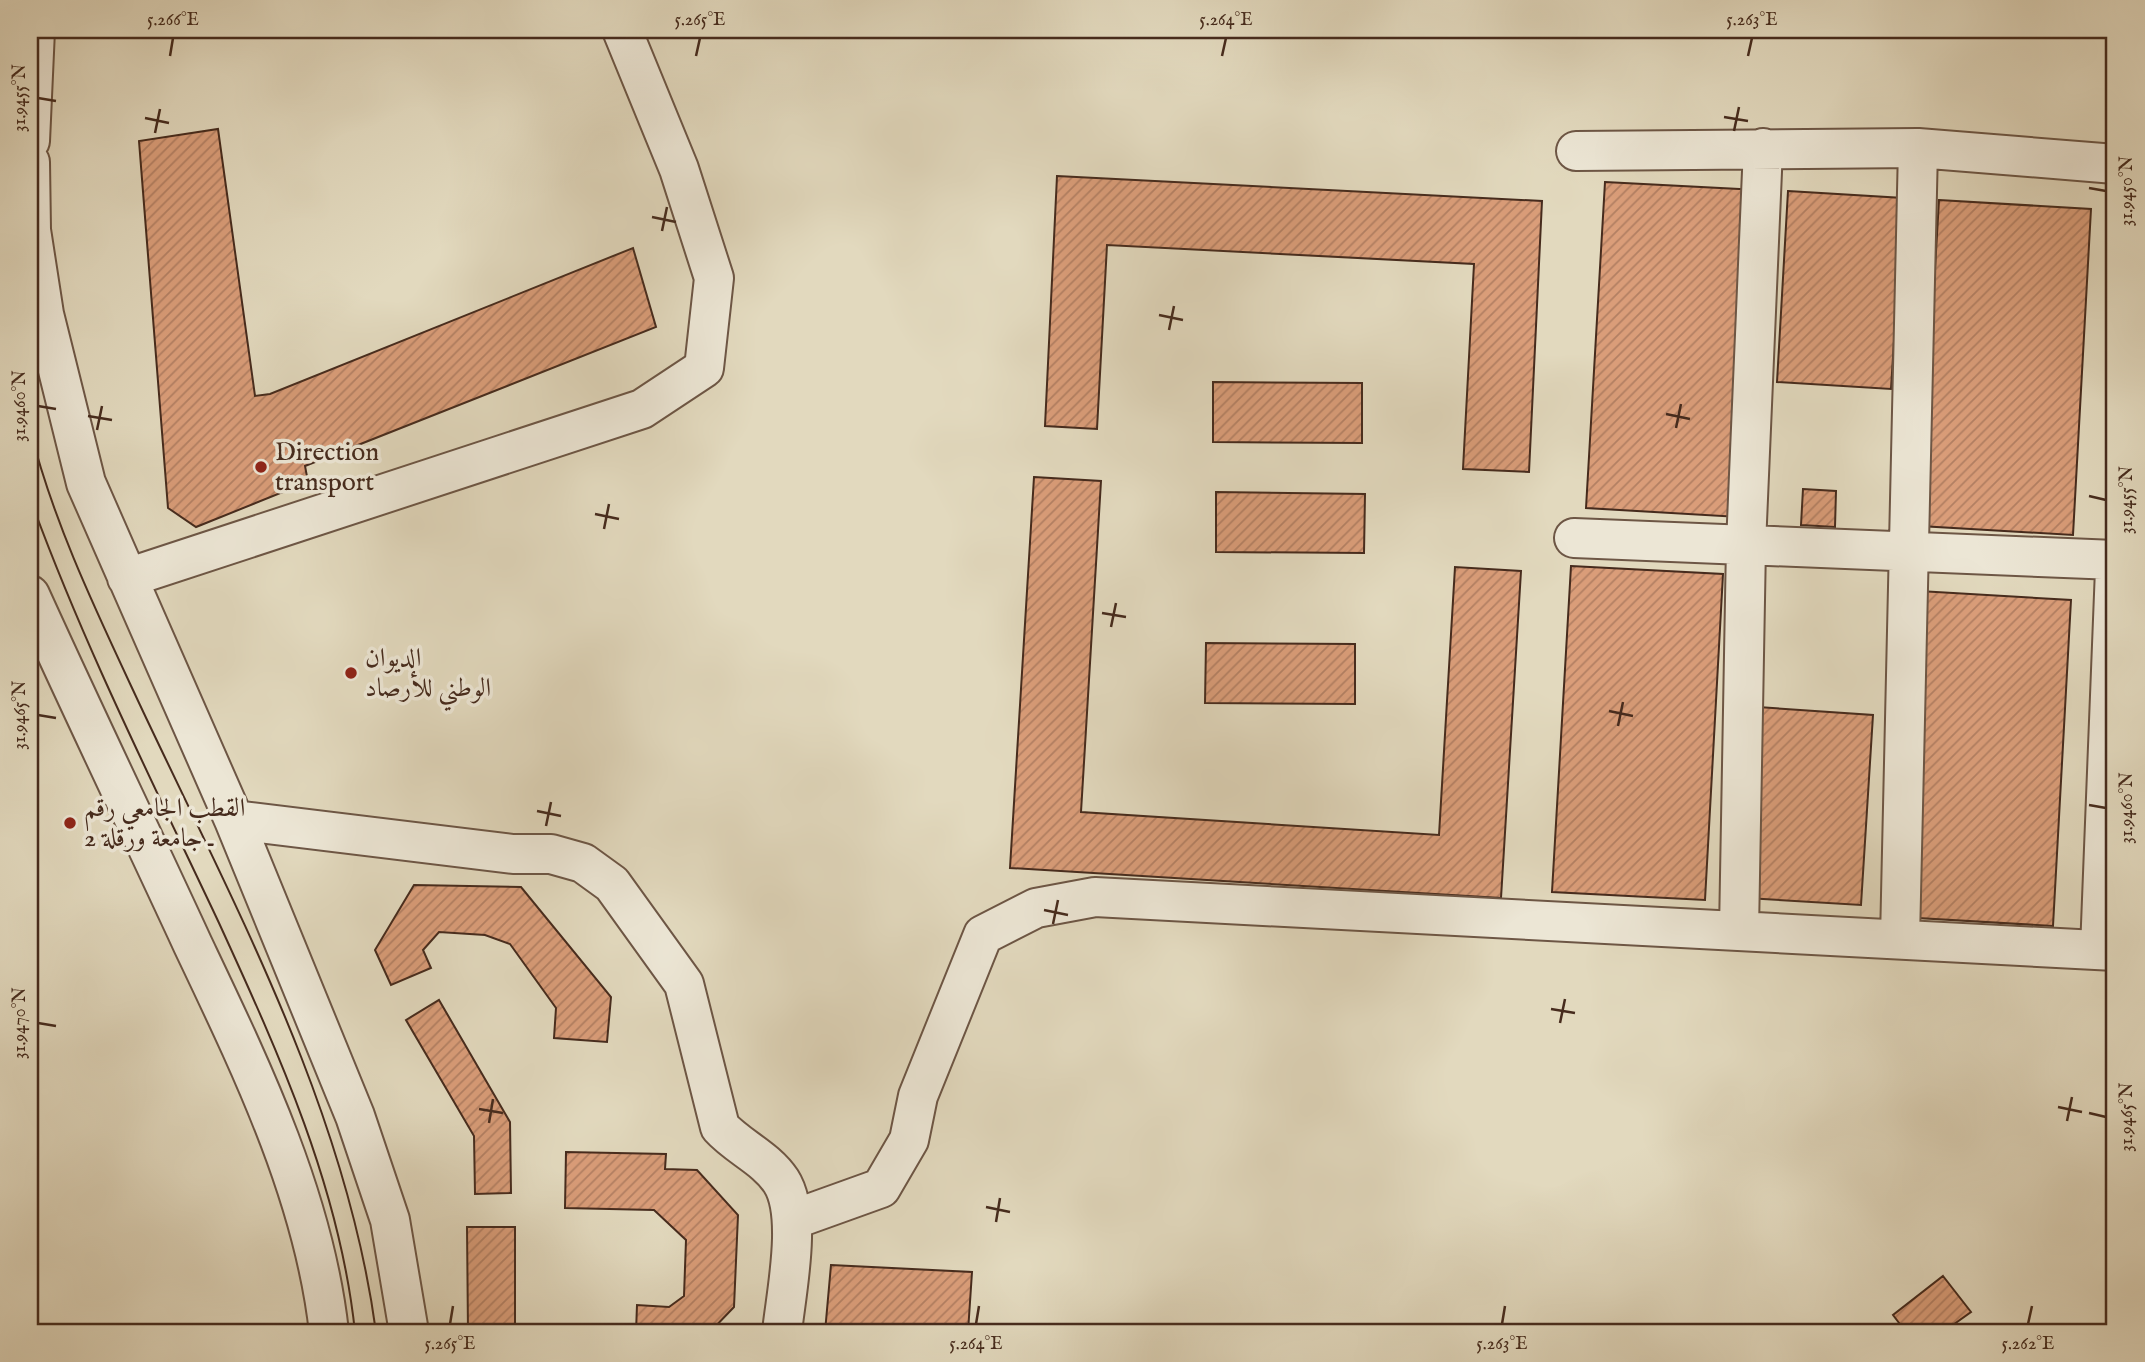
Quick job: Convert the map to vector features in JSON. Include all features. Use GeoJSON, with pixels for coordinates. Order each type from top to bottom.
{"type":"FeatureCollection","features":[{"type":"Feature","properties":{"kind":"street"},"geometry":{"type":"LineString","coordinates":[[30,141],[35,30]]}},
{"type":"Feature","properties":{"kind":"street"},"geometry":{"type":"LineString","coordinates":[[127,578],[642,409],[704,368],[714,278],[679,169],[622,30]]}},
{"type":"Feature","properties":{"kind":"street"},"geometry":{"type":"LineString","coordinates":[[1739,931],[1746,545],[1763,148]]}},
{"type":"Feature","properties":{"kind":"street"},"geometry":{"type":"LineString","coordinates":[[1900,939],[1911,552],[1918,148]]}},
{"type":"Feature","properties":{"kind":"street"},"geometry":{"type":"LineString","coordinates":[[1576,151],[1918,148],[2115,164]]}},
{"type":"Feature","properties":{"kind":"street"},"geometry":{"type":"LineString","coordinates":[[30,162],[31,230],[44,314],[64,404],[86,483],[234,820],[355,1115],[390,1220],[409,1332]]}},
{"type":"Feature","properties":{"kind":"street"},"geometry":{"type":"LineString","coordinates":[[1574,538],[2115,560]]}},
{"type":"Feature","properties":{"kind":"street"},"geometry":{"type":"LineString","coordinates":[[792,1220],[881,1188],[909,1140],[918,1096],[983,935],[1036,908],[1095,897],[2108,950],[2115,569]]}},
{"type":"Feature","properties":{"kind":"street"},"geometry":{"type":"LineString","coordinates":[[30,595],[247,1058],[302,1205],[325,1299],[328,1332]]}},
{"type":"Feature","properties":{"kind":"street"},"geometry":{"type":"LineString","coordinates":[[234,820],[513,854],[551,854],[583,863],[612,884],[684,984],[720,1127],[732,1140],[757,1155],[781,1181],[792,1220],[782,1332]]}},
{"type":"Feature","properties":{"kind":"building"},"geometry":{"type":"Polygon","coordinates":[[[218,129],[255,396],[270,394],[633,248],[656,327],[305,466],[308,482],[196,527],[168,508],[139,141],[218,129]]]}},
{"type":"Feature","properties":{"kind":"building"},"geometry":{"type":"Polygon","coordinates":[[[1057,176],[1542,201],[1529,472],[1463,469],[1474,264],[1107,245],[1097,429],[1045,426],[1057,176]]]}},
{"type":"Feature","properties":{"kind":"building"},"geometry":{"type":"Polygon","coordinates":[[[1605,182],[1758,190],[1739,517],[1586,508],[1605,182]]]}},
{"type":"Feature","properties":{"kind":"building"},"geometry":{"type":"Polygon","coordinates":[[[1788,191],[1903,198],[1891,389],[1777,382],[1788,191]]]}},
{"type":"Feature","properties":{"kind":"building"},"geometry":{"type":"Polygon","coordinates":[[[1939,200],[2091,209],[2073,535],[1920,526],[1939,200]]]}},
{"type":"Feature","properties":{"kind":"building"},"geometry":{"type":"Polygon","coordinates":[[[1213,382],[1362,383],[1362,443],[1213,442],[1213,382]]]}},
{"type":"Feature","properties":{"kind":"building"},"geometry":{"type":"Polygon","coordinates":[[[1034,477],[1101,481],[1081,812],[1439,835],[1455,567],[1521,571],[1501,898],[1010,868],[1034,477]]]}},
{"type":"Feature","properties":{"kind":"building"},"geometry":{"type":"Polygon","coordinates":[[[1803,489],[1836,491],[1835,527],[1801,525],[1803,489]]]}},
{"type":"Feature","properties":{"kind":"building"},"geometry":{"type":"Polygon","coordinates":[[[1216,492],[1365,494],[1364,553],[1216,552],[1216,492]]]}},
{"type":"Feature","properties":{"kind":"building"},"geometry":{"type":"Polygon","coordinates":[[[1571,566],[1723,574],[1705,900],[1552,892],[1571,566]]]}},
{"type":"Feature","properties":{"kind":"building"},"geometry":{"type":"Polygon","coordinates":[[[1919,591],[2071,600],[2053,926],[1901,917],[1919,591]]]}},
{"type":"Feature","properties":{"kind":"building"},"geometry":{"type":"Polygon","coordinates":[[[1206,643],[1355,644],[1355,704],[1205,703],[1206,643]]]}},
{"type":"Feature","properties":{"kind":"building"},"geometry":{"type":"Polygon","coordinates":[[[1758,707],[1873,715],[1861,905],[1747,898],[1758,707]]]}},
{"type":"Feature","properties":{"kind":"building"},"geometry":{"type":"Polygon","coordinates":[[[414,885],[521,887],[611,997],[607,1042],[554,1038],[556,1008],[510,944],[485,935],[439,932],[423,950],[431,968],[391,985],[375,950],[414,885]]]}},
{"type":"Feature","properties":{"kind":"building"},"geometry":{"type":"Polygon","coordinates":[[[439,1000],[510,1122],[511,1193],[475,1194],[474,1136],[406,1020],[439,1000]]]}},
{"type":"Feature","properties":{"kind":"building"},"geometry":{"type":"Polygon","coordinates":[[[566,1152],[666,1154],[665,1169],[697,1170],[738,1215],[734,1307],[710,1332],[636,1332],[637,1305],[669,1307],[684,1296],[686,1240],[654,1210],[565,1208],[566,1152]]]}},
{"type":"Feature","properties":{"kind":"building"},"geometry":{"type":"Polygon","coordinates":[[[467,1227],[515,1227],[515,1332],[468,1332],[467,1227]]]}},
{"type":"Feature","properties":{"kind":"building"},"geometry":{"type":"Polygon","coordinates":[[[831,1265],[972,1272],[968,1332],[825,1332],[831,1265]]]}},
{"type":"Feature","properties":{"kind":"building"},"geometry":{"type":"Polygon","coordinates":[[[1943,1276],[1971,1312],[1943,1332],[1906,1332],[1893,1315],[1943,1276]]]}},
{"type":"Feature","properties":{"kind":"tram line"},"geometry":{"type":"LineString","coordinates":[[30,429],[51,500],[78,569],[249,933],[313,1089],[340,1168],[361,1249],[376,1332]]}},
{"type":"Feature","properties":{"kind":"tram line"},"geometry":{"type":"LineString","coordinates":[[30,498],[96,660],[219,923],[304,1123],[336,1226],[355,1332]]}},
{"type":"Feature","properties":{"kind":"place","name":"Direction transport"},"geometry":{"type":"Point","coordinates":[261,467]}},
{"type":"Feature","properties":{"kind":"place","name":"الديوان الوطني للأرصاد"},"geometry":{"type":"Point","coordinates":[351,673]}},
{"type":"Feature","properties":{"kind":"place","name":"القطب الجامعي رقم 2 ـ جامعة ورقلة"},"geometry":{"type":"Point","coordinates":[70,823]}}]}
